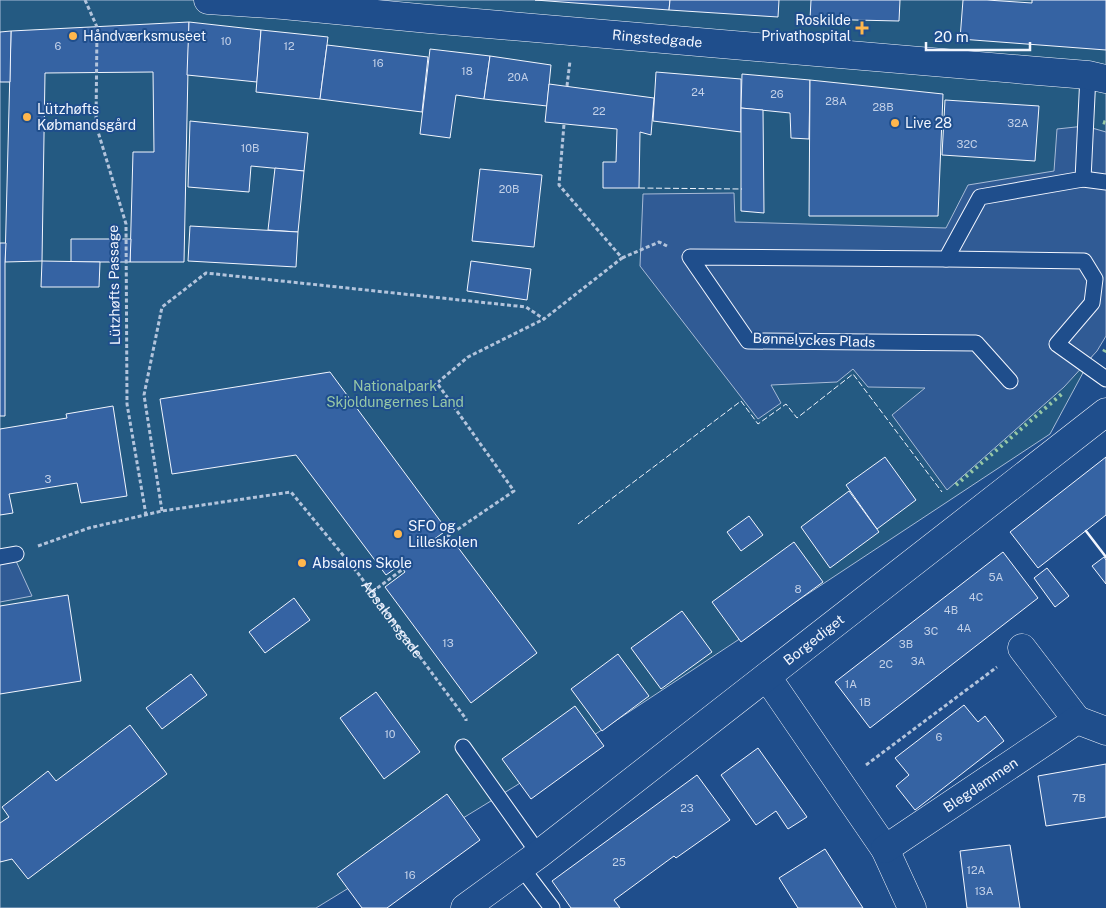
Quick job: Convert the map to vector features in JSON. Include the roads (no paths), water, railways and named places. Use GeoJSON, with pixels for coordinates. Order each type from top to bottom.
{"type":"FeatureCollection","features":[{"type":"Feature","properties":{"kind":"street","name":"Ringstedgade"},"geometry":{"type":"LineString","coordinates":[[208,0],[283,6],[431,10],[1097,77]]}},
{"type":"Feature","properties":{"kind":"street","name":"Borgediget"},"geometry":{"type":"LineString","coordinates":[[465,908],[530,861],[1106,412]]}},
{"type":"Feature","properties":{"kind":"street"},"geometry":{"type":"LineString","coordinates":[[1022,648],[1077,720],[1106,731]]}},
{"type":"Feature","properties":{"kind":"street"},"geometry":{"type":"LineString","coordinates":[[767,677],[885,849],[912,908]]}},
{"type":"Feature","properties":{"kind":"street","name":"Blegdammen"},"geometry":{"type":"LineString","coordinates":[[885,849],[1077,720]]}},
{"type":"Feature","properties":{"kind":"lane"},"geometry":{"type":"LineString","coordinates":[[1083,179],[1085,126],[1097,77]]}},
{"type":"Feature","properties":{"kind":"lane"},"geometry":{"type":"LineString","coordinates":[[1106,182],[1083,179],[980,197],[946,259],[1084,261],[1095,280],[1092,303],[1057,344],[1106,379]]}},
{"type":"Feature","properties":{"kind":"lane","name":"Bønnelyckes Plads"},"geometry":{"type":"LineString","coordinates":[[946,259],[690,257],[748,341],[976,343],[1010,381]]}},
{"type":"Feature","properties":{"kind":"lane"},"geometry":{"type":"LineString","coordinates":[[0,557],[16,554]]}},
{"type":"Feature","properties":{"kind":"lane"},"geometry":{"type":"LineString","coordinates":[[463,747],[530,861],[552,908]]}},
{"type":"Feature","properties":{"kind":"place","name":"Roskilde Privathospital"},"geometry":{"type":"Point","coordinates":[862,28]}},
{"type":"Feature","properties":{"kind":"place","name":"Håndværksmuseet"},"geometry":{"type":"Point","coordinates":[73,36]}},
{"type":"Feature","properties":{"kind":"place","name":"Lützhøfts Købmandsgård"},"geometry":{"type":"Point","coordinates":[27,117]}},
{"type":"Feature","properties":{"kind":"place","name":"Live 28"},"geometry":{"type":"Point","coordinates":[895,123]}},
{"type":"Feature","properties":{"kind":"place","name":"SFO og Lilleskolen"},"geometry":{"type":"Point","coordinates":[398,534]}},
{"type":"Feature","properties":{"kind":"place","name":"Absalons Skole"},"geometry":{"type":"Point","coordinates":[302,563]}},
{"type":"Feature","properties":{"kind":"park label","name":"Nationalpark Skjoldungernes Land"},"geometry":{"type":"Point","coordinates":[395,394]}}]}
